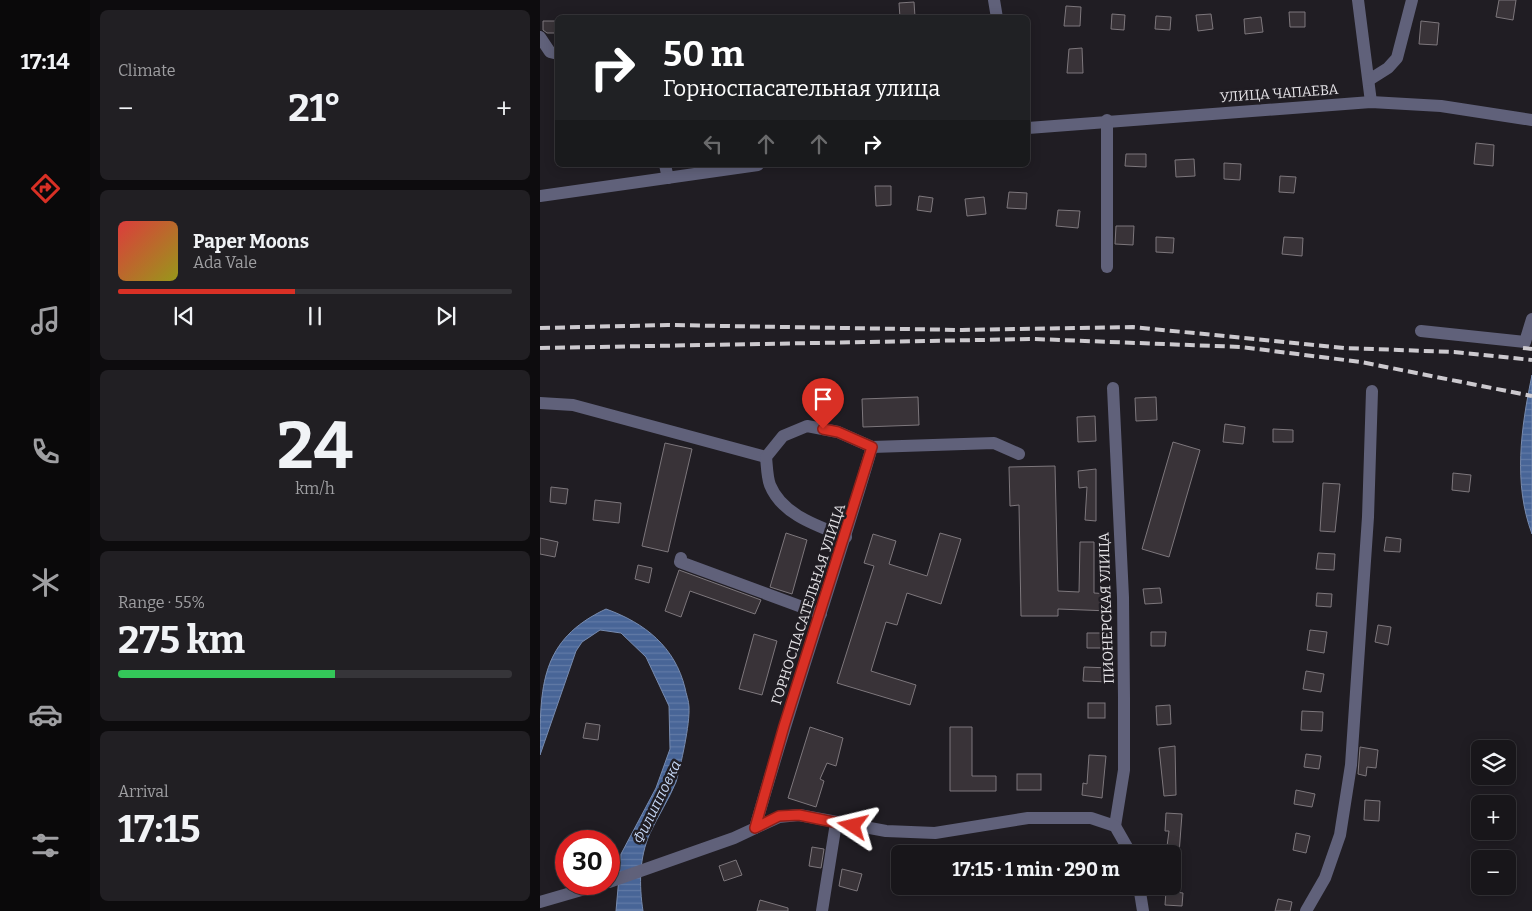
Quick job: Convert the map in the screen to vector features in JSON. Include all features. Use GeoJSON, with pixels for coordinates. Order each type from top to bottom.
{"type":"FeatureCollection","features":[{"type":"Feature","properties":{"kind":"street"},"geometry":{"type":"LineString","coordinates":[[994,0],[996,15]]}},
{"type":"Feature","properties":{"kind":"street"},"geometry":{"type":"LineString","coordinates":[[1358,0],[1361,40],[1369,80],[1371,102]]}},
{"type":"Feature","properties":{"kind":"street"},"geometry":{"type":"LineString","coordinates":[[1369,80],[1388,68],[1397,58],[1412,0]]}},
{"type":"Feature","properties":{"kind":"street"},"geometry":{"type":"LineString","coordinates":[[540,37],[550,52],[555,53]]}},
{"type":"Feature","properties":{"kind":"street","name":"УЛИЦА ЧАПАЕВА"},"geometry":{"type":"LineString","coordinates":[[1030,128],[1107,120],[1371,102],[1441,106],[1532,120]]}},
{"type":"Feature","properties":{"kind":"street"},"geometry":{"type":"LineString","coordinates":[[1107,120],[1107,267]]}},
{"type":"Feature","properties":{"kind":"street"},"geometry":{"type":"LineString","coordinates":[[666,167],[668,178]]}},
{"type":"Feature","properties":{"kind":"street"},"geometry":{"type":"LineString","coordinates":[[540,196],[744,167]]}},
{"type":"Feature","properties":{"kind":"street"},"geometry":{"type":"LineString","coordinates":[[1421,331],[1525,342],[1532,319]]}},
{"type":"Feature","properties":{"kind":"street","name":"ПИОНЕРСКАЯ УЛИЦА"},"geometry":{"type":"LineString","coordinates":[[1113,388],[1123,597],[1124,698],[1124,770],[1115,826]]}},
{"type":"Feature","properties":{"kind":"street"},"geometry":{"type":"LineString","coordinates":[[1306,911],[1325,878],[1340,835],[1351,765],[1368,517],[1372,391]]}},
{"type":"Feature","properties":{"kind":"street"},"geometry":{"type":"LineString","coordinates":[[540,402],[573,405],[766,457]]}},
{"type":"Feature","properties":{"kind":"street"},"geometry":{"type":"LineString","coordinates":[[846,537],[809,522],[781,503],[769,484],[766,457],[783,436],[807,426],[838,432],[872,447],[994,443],[1019,454]]}},
{"type":"Feature","properties":{"kind":"street","name":"ГОРНОСПАСАТЕЛЬНАЯ УЛИЦА"},"geometry":{"type":"LineString","coordinates":[[755,828],[784,726],[846,537],[872,447]]}},
{"type":"Feature","properties":{"kind":"street"},"geometry":{"type":"LineString","coordinates":[[681,558],[680,562],[821,614]]}},
{"type":"Feature","properties":{"kind":"street"},"geometry":{"type":"LineString","coordinates":[[620,879],[666,864],[755,828],[779,816],[799,815],[886,831],[935,833],[1028,818],[1091,818],[1115,826],[1127,845]]}},
{"type":"Feature","properties":{"kind":"street"},"geometry":{"type":"LineString","coordinates":[[822,911],[836,823]]}},
{"type":"Feature","properties":{"kind":"street"},"geometry":{"type":"LineString","coordinates":[[540,902],[564,895]]}},
{"type":"Feature","properties":{"kind":"street"},"geometry":{"type":"LineString","coordinates":[[1140,895],[1143,911]]}},
{"type":"Feature","properties":{"kind":"water"},"geometry":{"type":"Polygon","coordinates":[[[1532,375],[1532,534],[1522,495],[1521,455],[1522,435],[1532,375]]]}},
{"type":"Feature","properties":{"kind":"water","name":"Филипповка"},"geometry":{"type":"Polygon","coordinates":[[[606,609],[633,621],[645,629],[656,638],[674,660],[685,688],[689,705],[687,734],[676,782],[646,842],[641,881],[643,911],[616,911],[617,895],[620,895],[621,854],[656,788],[670,749],[669,706],[646,657],[621,633],[600,630],[582,642],[576,651],[540,755],[541,707],[543,687],[548,668],[556,651],[568,635],[584,621],[606,609]]]}},
{"type":"Feature","properties":{"kind":"building"},"geometry":{"type":"Polygon","coordinates":[[[1499,0],[1516,0],[1513,20],[1496,17],[1499,0]]]}},
{"type":"Feature","properties":{"kind":"building"},"geometry":{"type":"Polygon","coordinates":[[[914,2],[915,15],[900,15],[899,3],[914,2]]]}},
{"type":"Feature","properties":{"kind":"building"},"geometry":{"type":"Polygon","coordinates":[[[1066,6],[1081,7],[1080,26],[1064,26],[1066,6]]]}},
{"type":"Feature","properties":{"kind":"building"},"geometry":{"type":"Polygon","coordinates":[[[1289,12],[1305,12],[1305,27],[1290,27],[1289,12]]]}},
{"type":"Feature","properties":{"kind":"building"},"geometry":{"type":"Polygon","coordinates":[[[1112,14],[1125,15],[1124,30],[1111,29],[1112,14]]]}},
{"type":"Feature","properties":{"kind":"building"},"geometry":{"type":"Polygon","coordinates":[[[1211,14],[1213,29],[1198,31],[1196,15],[1211,14]]]}},
{"type":"Feature","properties":{"kind":"building"},"geometry":{"type":"Polygon","coordinates":[[[1156,16],[1171,17],[1170,30],[1155,29],[1156,16]]]}},
{"type":"Feature","properties":{"kind":"building"},"geometry":{"type":"Polygon","coordinates":[[[1261,17],[1263,32],[1245,34],[1244,19],[1261,17]]]}},
{"type":"Feature","properties":{"kind":"building"},"geometry":{"type":"Polygon","coordinates":[[[543,21],[555,21],[555,33],[547,33],[543,30],[543,21]]]}},
{"type":"Feature","properties":{"kind":"building"},"geometry":{"type":"Polygon","coordinates":[[[1421,21],[1439,23],[1437,45],[1419,44],[1421,21]]]}},
{"type":"Feature","properties":{"kind":"building"},"geometry":{"type":"Polygon","coordinates":[[[1082,48],[1083,73],[1067,73],[1069,49],[1082,48]]]}},
{"type":"Feature","properties":{"kind":"building"},"geometry":{"type":"Polygon","coordinates":[[[1476,143],[1494,145],[1493,166],[1474,164],[1476,143]]]}},
{"type":"Feature","properties":{"kind":"building"},"geometry":{"type":"Polygon","coordinates":[[[1126,154],[1146,154],[1146,167],[1125,166],[1126,154]]]}},
{"type":"Feature","properties":{"kind":"building"},"geometry":{"type":"Polygon","coordinates":[[[1194,159],[1195,176],[1176,177],[1175,160],[1194,159]]]}},
{"type":"Feature","properties":{"kind":"building"},"geometry":{"type":"Polygon","coordinates":[[[1224,163],[1241,164],[1240,180],[1224,179],[1224,163]]]}},
{"type":"Feature","properties":{"kind":"building"},"geometry":{"type":"Polygon","coordinates":[[[1280,176],[1296,177],[1294,193],[1279,192],[1280,176]]]}},
{"type":"Feature","properties":{"kind":"building"},"geometry":{"type":"Polygon","coordinates":[[[875,186],[891,186],[891,205],[876,206],[875,186]]]}},
{"type":"Feature","properties":{"kind":"building"},"geometry":{"type":"Polygon","coordinates":[[[1009,192],[1027,193],[1026,209],[1007,208],[1009,192]]]}},
{"type":"Feature","properties":{"kind":"building"},"geometry":{"type":"Polygon","coordinates":[[[919,196],[933,198],[931,212],[917,210],[919,196]]]}},
{"type":"Feature","properties":{"kind":"building"},"geometry":{"type":"Polygon","coordinates":[[[984,197],[986,214],[967,216],[965,199],[984,197]]]}},
{"type":"Feature","properties":{"kind":"building"},"geometry":{"type":"Polygon","coordinates":[[[1058,210],[1080,211],[1078,228],[1056,226],[1058,210]]]}},
{"type":"Feature","properties":{"kind":"building"},"geometry":{"type":"Polygon","coordinates":[[[1116,226],[1134,226],[1133,245],[1115,244],[1116,226]]]}},
{"type":"Feature","properties":{"kind":"building"},"geometry":{"type":"Polygon","coordinates":[[[1156,237],[1174,238],[1173,253],[1156,252],[1156,237]]]}},
{"type":"Feature","properties":{"kind":"building"},"geometry":{"type":"Polygon","coordinates":[[[1284,237],[1303,238],[1302,256],[1282,254],[1284,237]]]}},
{"type":"Feature","properties":{"kind":"building"},"geometry":{"type":"Polygon","coordinates":[[[918,397],[919,425],[863,427],[862,399],[918,397]]]}},
{"type":"Feature","properties":{"kind":"building"},"geometry":{"type":"Polygon","coordinates":[[[1156,397],[1157,420],[1136,421],[1135,398],[1156,397]]]}},
{"type":"Feature","properties":{"kind":"building"},"geometry":{"type":"Polygon","coordinates":[[[1095,416],[1096,441],[1078,442],[1077,417],[1095,416]]]}},
{"type":"Feature","properties":{"kind":"building"},"geometry":{"type":"Polygon","coordinates":[[[1225,424],[1245,427],[1243,444],[1223,442],[1225,424]]]}},
{"type":"Feature","properties":{"kind":"building"},"geometry":{"type":"Polygon","coordinates":[[[1273,429],[1293,430],[1293,442],[1273,442],[1273,429]]]}},
{"type":"Feature","properties":{"kind":"building"},"geometry":{"type":"Polygon","coordinates":[[[1173,442],[1200,450],[1169,557],[1142,549],[1173,442]]]}},
{"type":"Feature","properties":{"kind":"building"},"geometry":{"type":"Polygon","coordinates":[[[665,443],[692,449],[668,552],[642,546],[665,443]]]}},
{"type":"Feature","properties":{"kind":"building"},"geometry":{"type":"Polygon","coordinates":[[[1055,466],[1058,591],[1079,592],[1080,542],[1094,542],[1094,593],[1111,594],[1110,611],[1058,609],[1058,616],[1021,616],[1019,505],[1010,506],[1009,467],[1055,466]]]}},
{"type":"Feature","properties":{"kind":"building"},"geometry":{"type":"Polygon","coordinates":[[[1096,469],[1096,521],[1085,520],[1087,487],[1079,488],[1078,471],[1096,469]]]}},
{"type":"Feature","properties":{"kind":"building"},"geometry":{"type":"Polygon","coordinates":[[[1453,473],[1471,475],[1469,492],[1452,490],[1453,473]]]}},
{"type":"Feature","properties":{"kind":"building"},"geometry":{"type":"Polygon","coordinates":[[[1323,483],[1340,484],[1335,532],[1320,531],[1323,483]]]}},
{"type":"Feature","properties":{"kind":"building"},"geometry":{"type":"Polygon","coordinates":[[[551,487],[568,489],[566,504],[550,502],[551,487]]]}},
{"type":"Feature","properties":{"kind":"building"},"geometry":{"type":"Polygon","coordinates":[[[595,500],[621,503],[619,523],[593,520],[595,500]]]}},
{"type":"Feature","properties":{"kind":"building"},"geometry":{"type":"Polygon","coordinates":[[[786,533],[807,540],[792,594],[770,587],[786,533]]]}},
{"type":"Feature","properties":{"kind":"building"},"geometry":{"type":"Polygon","coordinates":[[[940,533],[961,539],[941,604],[907,593],[897,625],[886,622],[871,671],[916,685],[910,705],[837,683],[874,566],[864,563],[873,534],[896,541],[889,564],[927,576],[940,533]]]}},
{"type":"Feature","properties":{"kind":"building"},"geometry":{"type":"Polygon","coordinates":[[[1386,537],[1401,539],[1400,552],[1384,551],[1386,537]]]}},
{"type":"Feature","properties":{"kind":"building"},"geometry":{"type":"Polygon","coordinates":[[[540,538],[558,542],[555,557],[540,554],[540,538]]]}},
{"type":"Feature","properties":{"kind":"building"},"geometry":{"type":"Polygon","coordinates":[[[1318,553],[1335,554],[1334,570],[1316,569],[1318,553]]]}},
{"type":"Feature","properties":{"kind":"building"},"geometry":{"type":"Polygon","coordinates":[[[638,565],[652,568],[649,583],[635,579],[638,565]]]}},
{"type":"Feature","properties":{"kind":"building"},"geometry":{"type":"Polygon","coordinates":[[[679,570],[761,600],[755,614],[690,591],[681,617],[665,611],[679,570]]]}},
{"type":"Feature","properties":{"kind":"building"},"geometry":{"type":"Polygon","coordinates":[[[1160,588],[1162,603],[1145,604],[1143,589],[1160,588]]]}},
{"type":"Feature","properties":{"kind":"building"},"geometry":{"type":"Polygon","coordinates":[[[1317,593],[1332,594],[1331,607],[1316,606],[1317,593]]]}},
{"type":"Feature","properties":{"kind":"building"},"geometry":{"type":"Polygon","coordinates":[[[1378,625],[1391,627],[1388,645],[1375,642],[1378,625]]]}},
{"type":"Feature","properties":{"kind":"building"},"geometry":{"type":"Polygon","coordinates":[[[1310,630],[1327,632],[1324,653],[1307,650],[1310,630]]]}},
{"type":"Feature","properties":{"kind":"building"},"geometry":{"type":"Polygon","coordinates":[[[1151,632],[1166,632],[1165,646],[1151,646],[1151,632]]]}},
{"type":"Feature","properties":{"kind":"building"},"geometry":{"type":"Polygon","coordinates":[[[1087,633],[1102,633],[1101,648],[1087,648],[1087,633]]]}},
{"type":"Feature","properties":{"kind":"building"},"geometry":{"type":"Polygon","coordinates":[[[754,634],[777,641],[762,695],[739,689],[754,634]]]}},
{"type":"Feature","properties":{"kind":"building"},"geometry":{"type":"Polygon","coordinates":[[[1084,667],[1111,668],[1110,682],[1083,681],[1084,667]]]}},
{"type":"Feature","properties":{"kind":"building"},"geometry":{"type":"Polygon","coordinates":[[[1306,671],[1324,674],[1321,692],[1303,689],[1306,671]]]}},
{"type":"Feature","properties":{"kind":"building"},"geometry":{"type":"Polygon","coordinates":[[[1088,703],[1105,703],[1105,718],[1088,718],[1088,703]]]}},
{"type":"Feature","properties":{"kind":"building"},"geometry":{"type":"Polygon","coordinates":[[[1170,705],[1171,724],[1157,725],[1156,706],[1170,705]]]}},
{"type":"Feature","properties":{"kind":"building"},"geometry":{"type":"Polygon","coordinates":[[[1302,711],[1323,712],[1322,731],[1301,730],[1302,711]]]}},
{"type":"Feature","properties":{"kind":"building"},"geometry":{"type":"Polygon","coordinates":[[[586,723],[600,725],[598,740],[583,738],[586,723]]]}},
{"type":"Feature","properties":{"kind":"building"},"geometry":{"type":"Polygon","coordinates":[[[810,727],[843,738],[836,766],[827,763],[820,779],[824,781],[816,807],[788,798],[810,727]]]}},
{"type":"Feature","properties":{"kind":"building"},"geometry":{"type":"Polygon","coordinates":[[[950,727],[972,727],[972,776],[996,776],[996,791],[950,791],[950,727]]]}},
{"type":"Feature","properties":{"kind":"building"},"geometry":{"type":"Polygon","coordinates":[[[1175,746],[1176,795],[1164,796],[1159,748],[1175,746]]]}},
{"type":"Feature","properties":{"kind":"building"},"geometry":{"type":"Polygon","coordinates":[[[1360,747],[1378,750],[1376,768],[1367,767],[1366,776],[1358,774],[1360,747]]]}},
{"type":"Feature","properties":{"kind":"building"},"geometry":{"type":"Polygon","coordinates":[[[1306,754],[1321,756],[1319,769],[1304,767],[1306,754]]]}},
{"type":"Feature","properties":{"kind":"building"},"geometry":{"type":"Polygon","coordinates":[[[1089,755],[1106,756],[1102,798],[1082,795],[1083,783],[1087,784],[1089,755]]]}},
{"type":"Feature","properties":{"kind":"building"},"geometry":{"type":"Polygon","coordinates":[[[1017,774],[1041,774],[1041,790],[1017,790],[1017,774]]]}},
{"type":"Feature","properties":{"kind":"building"},"geometry":{"type":"Polygon","coordinates":[[[1296,790],[1315,794],[1312,807],[1294,804],[1296,790]]]}},
{"type":"Feature","properties":{"kind":"building"},"geometry":{"type":"Polygon","coordinates":[[[1365,800],[1380,801],[1379,821],[1364,820],[1365,800]]]}},
{"type":"Feature","properties":{"kind":"building"},"geometry":{"type":"Polygon","coordinates":[[[1166,813],[1182,814],[1180,845],[1167,845],[1169,831],[1165,831],[1166,813]]]}},
{"type":"Feature","properties":{"kind":"building"},"geometry":{"type":"Polygon","coordinates":[[[1296,833],[1310,836],[1306,853],[1293,850],[1296,833]]]}},
{"type":"Feature","properties":{"kind":"building"},"geometry":{"type":"Polygon","coordinates":[[[812,847],[824,849],[821,868],[809,866],[812,847]]]}},
{"type":"Feature","properties":{"kind":"building"},"geometry":{"type":"Polygon","coordinates":[[[736,860],[742,875],[724,881],[719,866],[736,860]]]}},
{"type":"Feature","properties":{"kind":"building"},"geometry":{"type":"Polygon","coordinates":[[[842,869],[862,874],[857,891],[839,886],[842,869]]]}},
{"type":"Feature","properties":{"kind":"building"},"geometry":{"type":"Polygon","coordinates":[[[1181,893],[1183,893],[1182,906],[1165,905],[1166,895],[1181,895],[1181,893]]]}},
{"type":"Feature","properties":{"kind":"building"},"geometry":{"type":"Polygon","coordinates":[[[1278,899],[1292,902],[1290,911],[1275,911],[1278,899]]]}},
{"type":"Feature","properties":{"kind":"building"},"geometry":{"type":"Polygon","coordinates":[[[760,900],[788,908],[788,911],[757,911],[760,900]]]}},
{"type":"Feature","properties":{"kind":"railway"},"geometry":{"type":"LineString","coordinates":[[540,328],[668,325],[962,330],[1133,327],[1345,348],[1454,352],[1532,360]]}},
{"type":"Feature","properties":{"kind":"railway"},"geometry":{"type":"LineString","coordinates":[[540,348],[1034,339],[1241,347],[1361,362],[1532,396]]}},
{"type":"Feature","properties":{"kind":"railway"},"geometry":{"type":"LineString","coordinates":[[1523,348],[1532,349]]}},
{"type":"Feature","properties":{"kind":"route"},"geometry":{"type":"LineString","coordinates":[[823,429],[838,432],[872,447],[846,537],[784,726],[755,828],[779,816],[799,815],[853,826]]}}]}
